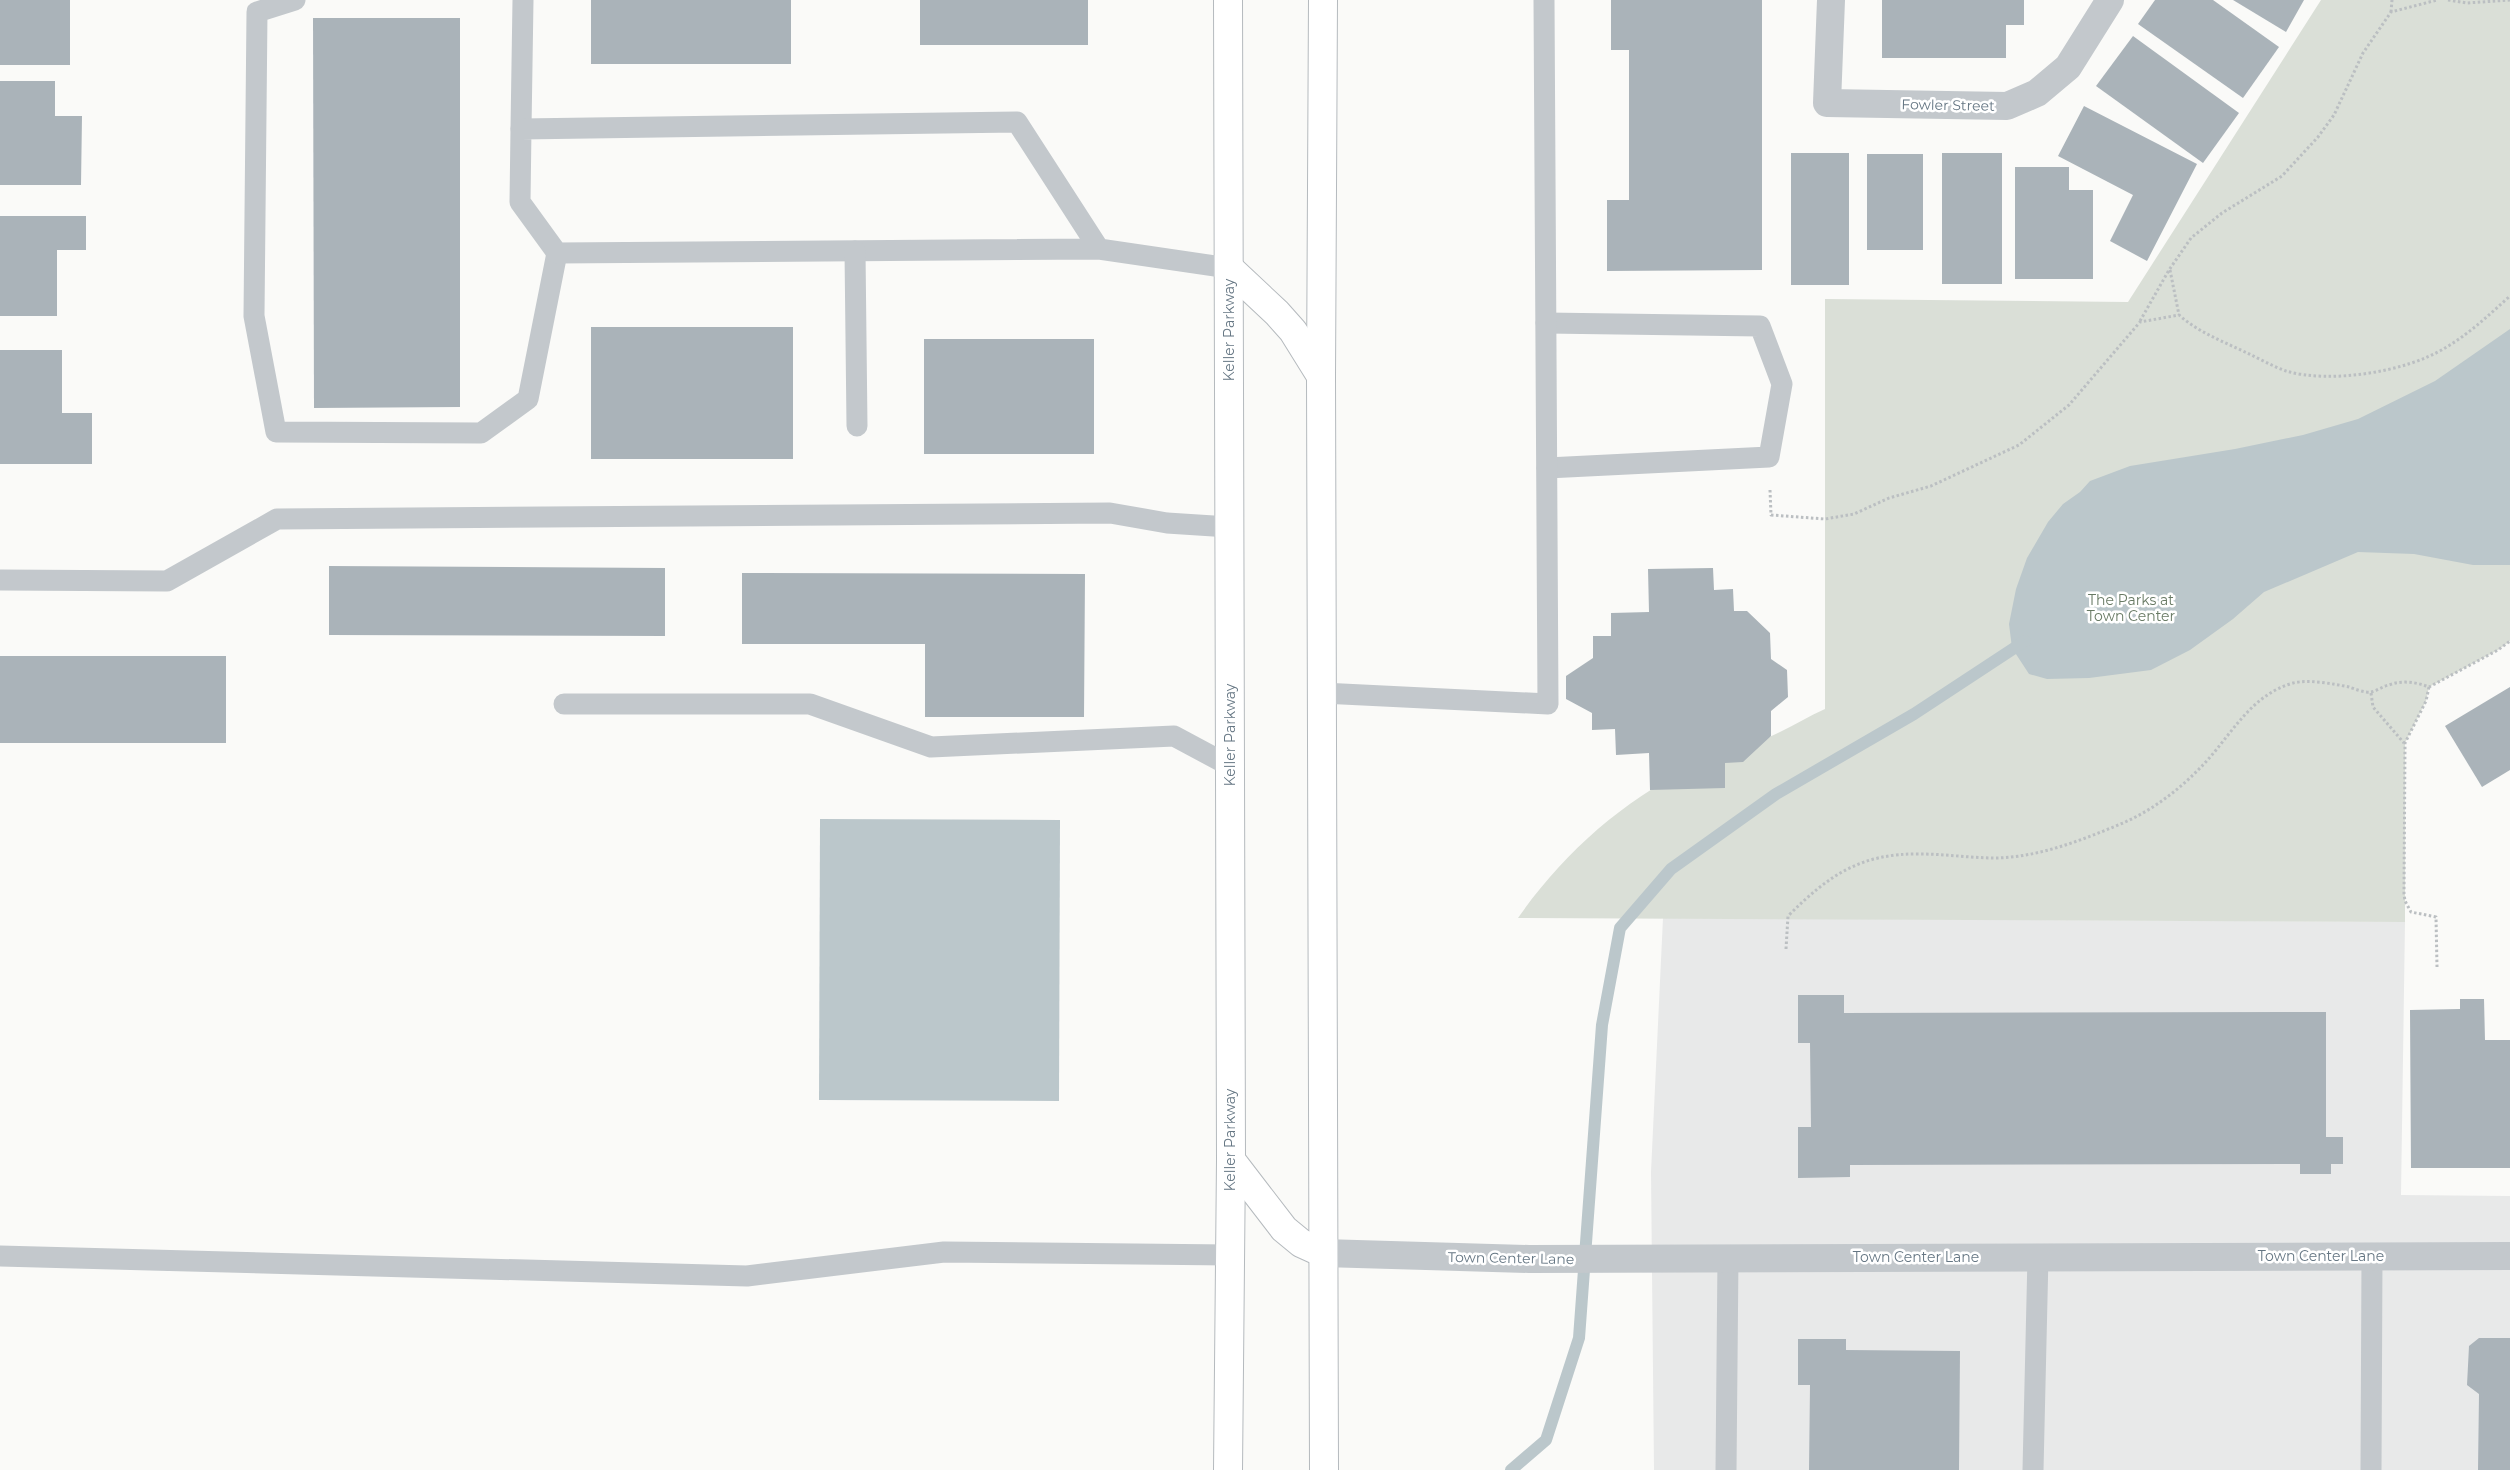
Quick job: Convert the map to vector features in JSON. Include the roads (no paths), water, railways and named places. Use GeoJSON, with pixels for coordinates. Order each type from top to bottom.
{"type":"FeatureCollection","features":[{"type":"Feature","properties":{"kind":"main road","name":"Keller Parkway"},"geometry":{"type":"LineString","coordinates":[[1228,0],[1231,1160],[1228,1470]]}},
{"type":"Feature","properties":{"kind":"main road"},"geometry":{"type":"LineString","coordinates":[[1323,0],[1321,376],[1324,1470]]}},
{"type":"Feature","properties":{"kind":"main road"},"geometry":{"type":"LineString","coordinates":[[1228,268],[1278,313],[1293,331],[1321,376]]}},
{"type":"Feature","properties":{"kind":"main road"},"geometry":{"type":"LineString","coordinates":[[1231,1160],[1284,1229],[1301,1243],[1323,1253]]}},
{"type":"Feature","properties":{"kind":"street","name":"Fowler Street"},"geometry":{"type":"LineString","coordinates":[[1831,0],[1828,103],[2007,106],[2037,93],[2068,67],[2110,0]]}},
{"type":"Feature","properties":{"kind":"street","name":"Town Center Lane"},"geometry":{"type":"LineString","coordinates":[[1323,1253],[1529,1259],[2510,1256]]}},
{"type":"Feature","properties":{"kind":"lane"},"geometry":{"type":"LineString","coordinates":[[295,0],[257,12],[254,316],[276,432],[481,434],[528,398],[557,254],[520,202],[523,0]]}},
{"type":"Feature","properties":{"kind":"lane"},"geometry":{"type":"LineString","coordinates":[[1322,693],[1548,704],[1544,0]]}},
{"type":"Feature","properties":{"kind":"lane"},"geometry":{"type":"LineString","coordinates":[[521,129],[1017,122],[1099,249]]}},
{"type":"Feature","properties":{"kind":"lane"},"geometry":{"type":"LineString","coordinates":[[557,254],[1099,249],[1228,268]]}},
{"type":"Feature","properties":{"kind":"lane"},"geometry":{"type":"LineString","coordinates":[[855,251],[857,426]]}},
{"type":"Feature","properties":{"kind":"lane"},"geometry":{"type":"LineString","coordinates":[[1546,323],[1760,326],[1782,384],[1769,457],[1547,468]]}},
{"type":"Feature","properties":{"kind":"lane"},"geometry":{"type":"LineString","coordinates":[[0,580],[167,581],[277,520],[1110,513],[1167,524],[1229,527]]}},
{"type":"Feature","properties":{"kind":"lane"},"geometry":{"type":"LineString","coordinates":[[564,704],[810,704],[931,746],[1174,736],[1230,766]]}},
{"type":"Feature","properties":{"kind":"lane"},"geometry":{"type":"LineString","coordinates":[[0,1256],[747,1276],[944,1252],[1230,1255]]}},
{"type":"Feature","properties":{"kind":"lane"},"geometry":{"type":"LineString","coordinates":[[2033,1470],[2038,1256]]}},
{"type":"Feature","properties":{"kind":"lane"},"geometry":{"type":"LineString","coordinates":[[2371,1470],[2372,1256]]}},
{"type":"Feature","properties":{"kind":"lane"},"geometry":{"type":"LineString","coordinates":[[1726,1470],[1728,1257]]}},
{"type":"Feature","properties":{"kind":"waterway"},"geometry":{"type":"LineString","coordinates":[[1511,1470],[1546,1440],[1579,1338],[1602,1025],[1620,928],[1671,869],[1776,794],[1914,714],[2025,641]]}},
{"type":"Feature","properties":{"kind":"park label","name":"The Parks at Town Center"},"geometry":{"type":"Point","coordinates":[2131,608]}}]}
